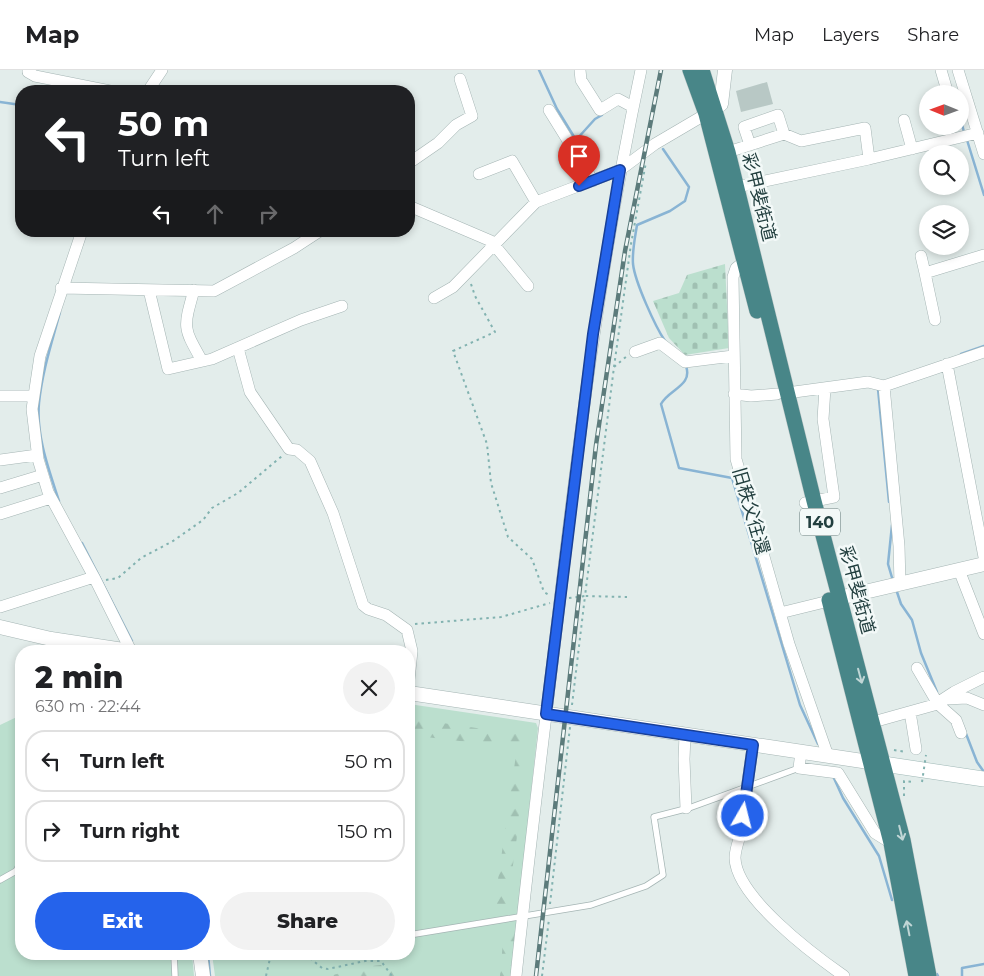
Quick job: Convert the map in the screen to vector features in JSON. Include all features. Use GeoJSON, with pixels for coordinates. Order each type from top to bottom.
{"type":"FeatureCollection","features":[{"type":"Feature","properties":{"kind":"highway","name":"彩甲斐街道"},"geometry":{"type":"LineString","coordinates":[[690,70],[728,152],[782,394]]}},
{"type":"Feature","properties":{"kind":"highway","name":"彩甲斐街道"},"geometry":{"type":"LineString","coordinates":[[702,70],[745,261],[782,394],[876,762],[910,870],[928,976]]}},
{"type":"Feature","properties":{"kind":"highway","name":"彩甲斐街道"},"geometry":{"type":"LineString","coordinates":[[876,762],[916,976]]}},
{"type":"Feature","properties":{"kind":"main road"},"geometry":{"type":"LineString","coordinates":[[876,762],[984,779]]}},
{"type":"Feature","properties":{"kind":"street"},"geometry":{"type":"LineString","coordinates":[[28,70],[28,72],[35,76],[80,85]]}},
{"type":"Feature","properties":{"kind":"street"},"geometry":{"type":"LineString","coordinates":[[152,85],[162,70]]}},
{"type":"Feature","properties":{"kind":"street"},"geometry":{"type":"LineString","coordinates":[[580,70],[581,80],[600,110],[618,98],[633,107]]}},
{"type":"Feature","properties":{"kind":"street"},"geometry":{"type":"LineString","coordinates":[[516,976],[593,334],[620,170],[641,70]]}},
{"type":"Feature","properties":{"kind":"street"},"geometry":{"type":"LineString","coordinates":[[434,298],[452,286],[467,272],[536,202],[620,170],[648,149],[711,112],[721,104],[724,96],[724,70]]}},
{"type":"Feature","properties":{"kind":"street"},"geometry":{"type":"LineString","coordinates":[[941,70],[945,85]]}},
{"type":"Feature","properties":{"kind":"street"},"geometry":{"type":"LineString","coordinates":[[958,70],[984,154]]}},
{"type":"Feature","properties":{"kind":"street"},"geometry":{"type":"LineString","coordinates":[[415,159],[438,143],[456,125],[472,116],[460,79]]}},
{"type":"Feature","properties":{"kind":"street"},"geometry":{"type":"LineString","coordinates":[[549,110],[593,181]]}},
{"type":"Feature","properties":{"kind":"street"},"geometry":{"type":"LineString","coordinates":[[750,145],[744,127],[778,115],[784,134]]}},
{"type":"Feature","properties":{"kind":"street"},"geometry":{"type":"LineString","coordinates":[[904,120],[912,149]]}},
{"type":"Feature","properties":{"kind":"street"},"geometry":{"type":"LineString","coordinates":[[728,152],[784,134],[801,141],[865,128],[869,159]]}},
{"type":"Feature","properties":{"kind":"street"},"geometry":{"type":"LineString","coordinates":[[969,132],[978,132]]}},
{"type":"Feature","properties":{"kind":"street"},"geometry":{"type":"LineString","coordinates":[[737,187],[912,149],[949,135]]}},
{"type":"Feature","properties":{"kind":"street"},"geometry":{"type":"LineString","coordinates":[[479,174],[512,161],[536,202]]}},
{"type":"Feature","properties":{"kind":"street"},"geometry":{"type":"LineString","coordinates":[[415,209],[491,241],[528,286]]}},
{"type":"Feature","properties":{"kind":"street"},"geometry":{"type":"LineString","coordinates":[[80,237],[66,288],[40,356],[32,409],[37,455],[51,498],[96,580],[128,645]]}},
{"type":"Feature","properties":{"kind":"street"},"geometry":{"type":"LineString","coordinates":[[66,288],[214,291],[311,237]]}},
{"type":"Feature","properties":{"kind":"street"},"geometry":{"type":"LineString","coordinates":[[925,273],[984,255]]}},
{"type":"Feature","properties":{"kind":"street"},"geometry":{"type":"LineString","coordinates":[[921,256],[935,320]]}},
{"type":"Feature","properties":{"kind":"street","name":"旧秩父往還"},"geometry":{"type":"LineString","coordinates":[[745,261],[736,268],[733,277],[736,459],[822,755]]}},
{"type":"Feature","properties":{"kind":"street"},"geometry":{"type":"LineString","coordinates":[[149,290],[168,369],[202,361],[238,348],[301,320],[342,306]]}},
{"type":"Feature","properties":{"kind":"street"},"geometry":{"type":"LineString","coordinates":[[194,290],[186,317],[186,332],[202,361]]}},
{"type":"Feature","properties":{"kind":"street"},"geometry":{"type":"LineString","coordinates":[[635,352],[660,343],[677,358],[690,363],[733,356]]}},
{"type":"Feature","properties":{"kind":"street"},"geometry":{"type":"LineString","coordinates":[[238,348],[250,392],[289,449],[297,450],[310,461],[333,513],[363,605],[368,609],[386,615],[408,630],[411,645]]}},
{"type":"Feature","properties":{"kind":"street"},"geometry":{"type":"LineString","coordinates":[[734,394],[750,396],[782,394],[868,382],[884,386],[984,352]]}},
{"type":"Feature","properties":{"kind":"street"},"geometry":{"type":"LineString","coordinates":[[947,364],[984,557]]}},
{"type":"Feature","properties":{"kind":"street"},"geometry":{"type":"LineString","coordinates":[[884,386],[899,546],[900,584]]}},
{"type":"Feature","properties":{"kind":"street"},"geometry":{"type":"LineString","coordinates":[[809,502],[834,496],[823,419],[825,388]]}},
{"type":"Feature","properties":{"kind":"street"},"geometry":{"type":"LineString","coordinates":[[0,396],[34,396]]}},
{"type":"Feature","properties":{"kind":"street"},"geometry":{"type":"LineString","coordinates":[[0,460],[37,455]]}},
{"type":"Feature","properties":{"kind":"street"},"geometry":{"type":"LineString","coordinates":[[0,488],[43,475]]}},
{"type":"Feature","properties":{"kind":"street"},"geometry":{"type":"LineString","coordinates":[[0,514],[51,498]]}},
{"type":"Feature","properties":{"kind":"street"},"geometry":{"type":"LineString","coordinates":[[780,613],[984,564]]}},
{"type":"Feature","properties":{"kind":"street"},"geometry":{"type":"LineString","coordinates":[[959,570],[984,634]]}},
{"type":"Feature","properties":{"kind":"street"},"geometry":{"type":"LineString","coordinates":[[0,607],[96,580]]}},
{"type":"Feature","properties":{"kind":"street"},"geometry":{"type":"LineString","coordinates":[[0,627],[51,639],[91,645]]}},
{"type":"Feature","properties":{"kind":"street"},"geometry":{"type":"LineString","coordinates":[[917,668],[956,720],[961,733]]}},
{"type":"Feature","properties":{"kind":"street"},"geometry":{"type":"LineString","coordinates":[[943,701],[954,692],[984,677]]}},
{"type":"Feature","properties":{"kind":"street"},"geometry":{"type":"LineString","coordinates":[[415,694],[876,762]]}},
{"type":"Feature","properties":{"kind":"street"},"geometry":{"type":"LineString","coordinates":[[866,724],[943,701],[967,698],[984,705]]}},
{"type":"Feature","properties":{"kind":"street"},"geometry":{"type":"LineString","coordinates":[[910,712],[921,752]]}},
{"type":"Feature","properties":{"kind":"street"},"geometry":{"type":"LineString","coordinates":[[685,734],[686,808]]}},
{"type":"Feature","properties":{"kind":"street"},"geometry":{"type":"LineString","coordinates":[[753,745],[748,786],[735,857],[736,867],[751,896],[814,955],[844,976]]}},
{"type":"Feature","properties":{"kind":"street"},"geometry":{"type":"LineString","coordinates":[[801,752],[800,768],[838,773],[875,833],[891,843]]}},
{"type":"Feature","properties":{"kind":"street"},"geometry":{"type":"LineString","coordinates":[[201,960],[203,976]]}},
{"type":"Feature","properties":{"kind":"lane"},"geometry":{"type":"LineString","coordinates":[[415,934],[522,918],[591,905],[646,886],[662,875],[654,817],[686,808],[800,768]]}},
{"type":"Feature","properties":{"kind":"lane"},"geometry":{"type":"LineString","coordinates":[[0,880],[15,871]]}},
{"type":"Feature","properties":{"kind":"lane"},"geometry":{"type":"LineString","coordinates":[[174,960],[175,976]]}},
{"type":"Feature","properties":{"kind":"path"},"geometry":{"type":"LineString","coordinates":[[542,976],[584,596],[631,244],[648,149]]}},
{"type":"Feature","properties":{"kind":"path"},"geometry":{"type":"LineString","coordinates":[[467,272],[474,296],[495,332],[453,351],[487,444],[491,484],[508,537],[532,559],[544,592],[560,600]]}},
{"type":"Feature","properties":{"kind":"path"},"geometry":{"type":"LineString","coordinates":[[614,367],[635,352]]}},
{"type":"Feature","properties":{"kind":"path"},"geometry":{"type":"LineString","coordinates":[[96,580],[118,578],[141,558],[173,541],[203,520],[212,508],[238,493],[289,449]]}},
{"type":"Feature","properties":{"kind":"path"},"geometry":{"type":"LineString","coordinates":[[408,630],[414,624],[501,617],[560,600],[584,596],[627,597]]}},
{"type":"Feature","properties":{"kind":"path"},"geometry":{"type":"LineString","coordinates":[[904,798],[904,781],[922,782],[921,752]]}},
{"type":"Feature","properties":{"kind":"path"},"geometry":{"type":"LineString","coordinates":[[266,976],[270,960]]}},
{"type":"Feature","properties":{"kind":"path"},"geometry":{"type":"LineString","coordinates":[[313,960],[322,968],[328,969],[365,961],[381,961],[392,976]]}},
{"type":"Feature","properties":{"kind":"green space"},"geometry":{"type":"Polygon","coordinates":[[[725,264],[729,348],[685,355],[669,338],[653,301],[679,293],[687,275],[725,264]]]}},
{"type":"Feature","properties":{"kind":"green space"},"geometry":{"type":"Polygon","coordinates":[[[415,705],[536,723],[538,728],[511,976],[215,976],[213,960],[415,960],[415,705]]]}},
{"type":"Feature","properties":{"kind":"green space"},"geometry":{"type":"Polygon","coordinates":[[[15,718],[15,960],[193,960],[194,976],[0,976],[0,725],[15,718]]]}},
{"type":"Feature","properties":{"kind":"green space"},"geometry":{"type":"Polygon","coordinates":[[[415,719],[516,734],[524,744],[518,829],[507,908],[494,907],[516,755],[511,747],[415,736],[415,719]]]}},
{"type":"Feature","properties":{"kind":"green space"},"geometry":{"type":"Polygon","coordinates":[[[504,930],[515,932],[511,976],[500,976],[504,930]]]}},
{"type":"Feature","properties":{"kind":"green space"},"geometry":{"type":"Polygon","coordinates":[[[397,963],[408,976],[328,976],[372,966],[397,963]]]}},
{"type":"Feature","properties":{"kind":"building"},"geometry":{"type":"Polygon","coordinates":[[[767,82],[773,104],[741,112],[736,91],[767,82]]]}},
{"type":"Feature","properties":{"kind":"waterway"},"geometry":{"type":"LineString","coordinates":[[539,70],[557,109],[576,140],[595,119],[602,115]]}},
{"type":"Feature","properties":{"kind":"waterway"},"geometry":{"type":"LineString","coordinates":[[0,102],[15,104]]}},
{"type":"Feature","properties":{"kind":"waterway"},"geometry":{"type":"LineString","coordinates":[[967,140],[984,195]]}},
{"type":"Feature","properties":{"kind":"waterway"},"geometry":{"type":"LineString","coordinates":[[663,149],[689,187],[685,201],[670,211],[637,225],[633,264],[641,292],[665,341]]}},
{"type":"Feature","properties":{"kind":"waterway"},"geometry":{"type":"LineString","coordinates":[[59,501],[41,440],[39,403],[42,380],[60,312]]}},
{"type":"Feature","properties":{"kind":"waterway"},"geometry":{"type":"LineString","coordinates":[[961,354],[984,346]]}},
{"type":"Feature","properties":{"kind":"waterway"},"geometry":{"type":"LineString","coordinates":[[686,366],[687,373],[683,383],[661,404],[679,468],[732,478],[800,705],[818,744]]}},
{"type":"Feature","properties":{"kind":"waterway"},"geometry":{"type":"LineString","coordinates":[[878,389],[889,502]]}},
{"type":"Feature","properties":{"kind":"waterway"},"geometry":{"type":"LineString","coordinates":[[892,525],[888,564],[893,581]]}},
{"type":"Feature","properties":{"kind":"waterway"},"geometry":{"type":"LineString","coordinates":[[82,543],[132,641]]}},
{"type":"Feature","properties":{"kind":"waterway"},"geometry":{"type":"LineString","coordinates":[[896,589],[901,604],[912,620],[921,653],[937,692]]}},
{"type":"Feature","properties":{"kind":"waterway"},"geometry":{"type":"LineString","coordinates":[[963,726],[977,762],[984,772]]}},
{"type":"Feature","properties":{"kind":"waterway"},"geometry":{"type":"LineString","coordinates":[[833,776],[843,798],[879,856],[892,900]]}},
{"type":"Feature","properties":{"kind":"waterway"},"geometry":{"type":"LineString","coordinates":[[209,960],[210,976]]}},
{"type":"Feature","properties":{"kind":"waterway"},"geometry":{"type":"LineString","coordinates":[[962,976],[962,968],[984,964]]}},
{"type":"Feature","properties":{"kind":"railway"},"geometry":{"type":"LineString","coordinates":[[536,976],[596,445],[625,251],[661,70]]}},
{"type":"Feature","properties":{"kind":"route"},"geometry":{"type":"LineString","coordinates":[[579,186],[620,170],[593,334],[546,714],[753,745],[743,816]]}}]}
